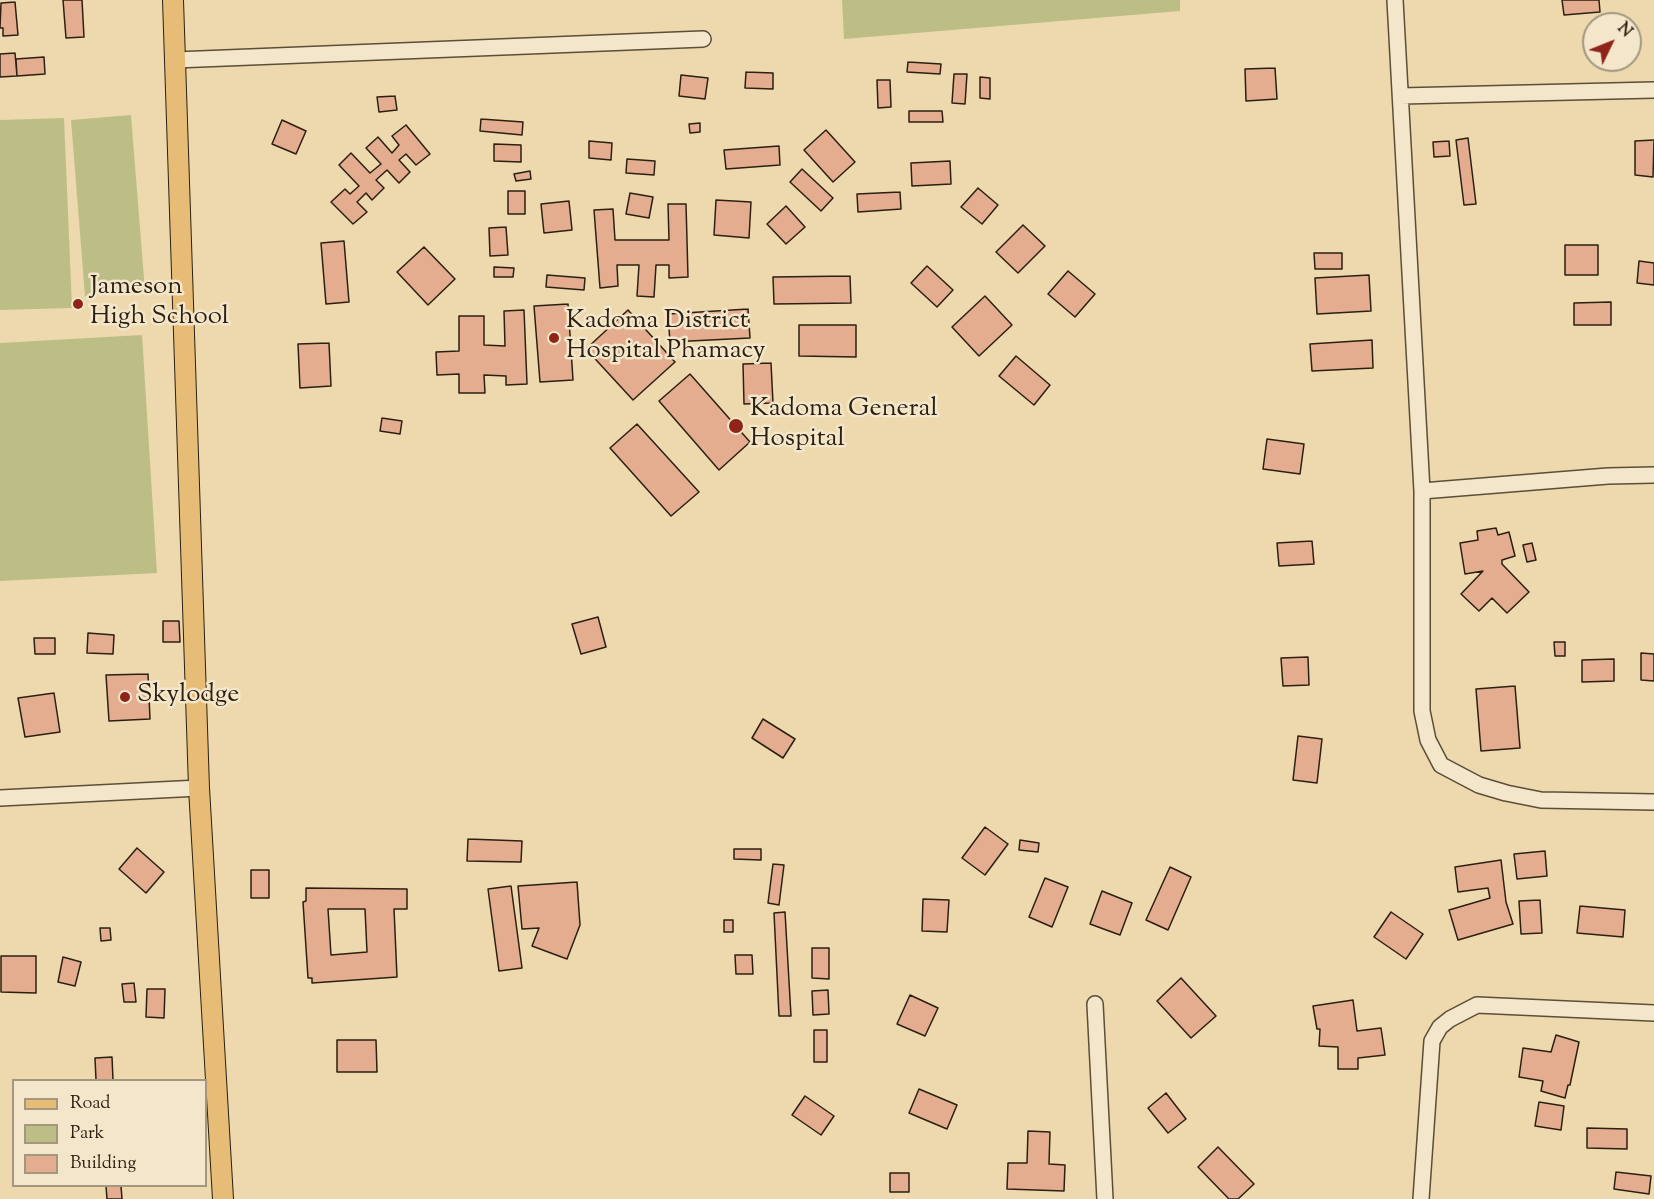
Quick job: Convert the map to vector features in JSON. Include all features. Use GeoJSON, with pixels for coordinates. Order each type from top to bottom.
{"type":"FeatureCollection","features":[{"type":"Feature","properties":{"kind":"main road"},"geometry":{"type":"LineString","coordinates":[[173,0],[199,788],[223,1199]]}},
{"type":"Feature","properties":{"kind":"street"},"geometry":{"type":"LineString","coordinates":[[1395,0],[1422,491],[1422,711],[1428,740],[1441,765],[1479,785],[1541,800],[1654,802]]}},
{"type":"Feature","properties":{"kind":"street"},"geometry":{"type":"LineString","coordinates":[[175,60],[703,39]]}},
{"type":"Feature","properties":{"kind":"street"},"geometry":{"type":"LineString","coordinates":[[1401,96],[1654,90]]}},
{"type":"Feature","properties":{"kind":"street"},"geometry":{"type":"LineString","coordinates":[[1422,491],[1608,476],[1654,475]]}},
{"type":"Feature","properties":{"kind":"street"},"geometry":{"type":"LineString","coordinates":[[0,798],[199,788]]}},
{"type":"Feature","properties":{"kind":"street"},"geometry":{"type":"LineString","coordinates":[[1095,1004],[1105,1199]]}},
{"type":"Feature","properties":{"kind":"street"},"geometry":{"type":"LineString","coordinates":[[1421,1199],[1432,1041],[1445,1023],[1477,1005],[1654,1013]]}},
{"type":"Feature","properties":{"kind":"green space"},"geometry":{"type":"Polygon","coordinates":[[[842,0],[1180,0],[1180,11],[844,39],[842,0]]]}},
{"type":"Feature","properties":{"kind":"green space"},"geometry":{"type":"Polygon","coordinates":[[[131,115],[145,291],[85,296],[71,120],[131,115]]]}},
{"type":"Feature","properties":{"kind":"green space"},"geometry":{"type":"Polygon","coordinates":[[[64,118],[72,308],[0,310],[0,120],[64,118]]]}},
{"type":"Feature","properties":{"kind":"green space"},"geometry":{"type":"Polygon","coordinates":[[[142,335],[157,573],[0,581],[0,343],[142,335]]]}},
{"type":"Feature","properties":{"kind":"building"},"geometry":{"type":"Polygon","coordinates":[[[63,0],[82,0],[84,37],[66,38],[63,0]]]}},
{"type":"Feature","properties":{"kind":"building"},"geometry":{"type":"Polygon","coordinates":[[[1562,0],[1599,0],[1600,12],[1564,15],[1562,0]]]}},
{"type":"Feature","properties":{"kind":"building"},"geometry":{"type":"Polygon","coordinates":[[[15,2],[18,35],[3,36],[3,28],[0,28],[1,3],[15,2]]]}},
{"type":"Feature","properties":{"kind":"building"},"geometry":{"type":"Polygon","coordinates":[[[15,53],[17,76],[0,77],[0,54],[15,53]]]}},
{"type":"Feature","properties":{"kind":"building"},"geometry":{"type":"Polygon","coordinates":[[[44,57],[45,74],[17,76],[16,59],[44,57]]]}},
{"type":"Feature","properties":{"kind":"building"},"geometry":{"type":"Polygon","coordinates":[[[908,62],[941,64],[940,74],[907,72],[908,62]]]}},
{"type":"Feature","properties":{"kind":"building"},"geometry":{"type":"Polygon","coordinates":[[[1275,68],[1277,99],[1246,101],[1245,69],[1275,68]]]}},
{"type":"Feature","properties":{"kind":"building"},"geometry":{"type":"Polygon","coordinates":[[[746,72],[773,73],[773,89],[745,88],[746,72]]]}},
{"type":"Feature","properties":{"kind":"building"},"geometry":{"type":"Polygon","coordinates":[[[954,74],[967,74],[965,104],[952,103],[954,74]]]}},
{"type":"Feature","properties":{"kind":"building"},"geometry":{"type":"Polygon","coordinates":[[[681,75],[708,78],[705,99],[679,96],[681,75]]]}},
{"type":"Feature","properties":{"kind":"building"},"geometry":{"type":"Polygon","coordinates":[[[980,77],[990,78],[990,99],[980,98],[980,77]]]}},
{"type":"Feature","properties":{"kind":"building"},"geometry":{"type":"Polygon","coordinates":[[[877,80],[890,80],[891,107],[878,108],[877,80]]]}},
{"type":"Feature","properties":{"kind":"building"},"geometry":{"type":"Polygon","coordinates":[[[395,96],[397,110],[379,112],[377,97],[395,96]]]}},
{"type":"Feature","properties":{"kind":"building"},"geometry":{"type":"Polygon","coordinates":[[[909,111],[942,111],[943,122],[909,122],[909,111]]]}},
{"type":"Feature","properties":{"kind":"building"},"geometry":{"type":"Polygon","coordinates":[[[481,119],[523,122],[522,135],[480,131],[481,119]]]}},
{"type":"Feature","properties":{"kind":"building"},"geometry":{"type":"Polygon","coordinates":[[[282,120],[306,131],[296,154],[272,144],[282,120]]]}},
{"type":"Feature","properties":{"kind":"building"},"geometry":{"type":"Polygon","coordinates":[[[700,123],[700,132],[690,133],[689,124],[700,123]]]}},
{"type":"Feature","properties":{"kind":"building"},"geometry":{"type":"Polygon","coordinates":[[[406,125],[430,154],[416,165],[406,154],[399,160],[410,172],[399,183],[387,170],[376,180],[384,188],[372,200],[366,193],[357,202],[367,212],[353,224],[331,202],[345,189],[350,194],[359,186],[339,165],[351,153],[370,173],[381,164],[366,148],[378,137],[392,153],[399,145],[392,136],[406,125]]]}},
{"type":"Feature","properties":{"kind":"building"},"geometry":{"type":"Polygon","coordinates":[[[826,130],[855,162],[833,182],[804,150],[826,130]]]}},
{"type":"Feature","properties":{"kind":"building"},"geometry":{"type":"Polygon","coordinates":[[[1468,138],[1476,204],[1464,205],[1456,140],[1468,138]]]}},
{"type":"Feature","properties":{"kind":"building"},"geometry":{"type":"Polygon","coordinates":[[[1654,140],[1653,177],[1635,175],[1635,141],[1654,140]]]}},
{"type":"Feature","properties":{"kind":"building"},"geometry":{"type":"Polygon","coordinates":[[[589,141],[612,143],[611,160],[589,158],[589,141]]]}},
{"type":"Feature","properties":{"kind":"building"},"geometry":{"type":"Polygon","coordinates":[[[1449,141],[1450,156],[1434,157],[1433,142],[1449,141]]]}},
{"type":"Feature","properties":{"kind":"building"},"geometry":{"type":"Polygon","coordinates":[[[494,144],[521,145],[521,162],[494,161],[494,144]]]}},
{"type":"Feature","properties":{"kind":"building"},"geometry":{"type":"Polygon","coordinates":[[[779,146],[780,165],[726,169],[724,150],[779,146]]]}},
{"type":"Feature","properties":{"kind":"building"},"geometry":{"type":"Polygon","coordinates":[[[627,159],[655,161],[654,175],[626,173],[627,159]]]}},
{"type":"Feature","properties":{"kind":"building"},"geometry":{"type":"Polygon","coordinates":[[[950,161],[951,184],[912,186],[911,163],[950,161]]]}},
{"type":"Feature","properties":{"kind":"building"},"geometry":{"type":"Polygon","coordinates":[[[802,169],[833,198],[821,211],[790,182],[802,169]]]}},
{"type":"Feature","properties":{"kind":"building"},"geometry":{"type":"Polygon","coordinates":[[[530,171],[531,179],[516,181],[514,174],[530,171]]]}},
{"type":"Feature","properties":{"kind":"building"},"geometry":{"type":"Polygon","coordinates":[[[978,188],[998,205],[982,224],[961,207],[978,188]]]}},
{"type":"Feature","properties":{"kind":"building"},"geometry":{"type":"Polygon","coordinates":[[[508,191],[525,191],[525,214],[508,214],[508,191]]]}},
{"type":"Feature","properties":{"kind":"building"},"geometry":{"type":"Polygon","coordinates":[[[900,192],[901,209],[858,212],[857,194],[900,192]]]}},
{"type":"Feature","properties":{"kind":"building"},"geometry":{"type":"Polygon","coordinates":[[[630,193],[653,197],[649,218],[626,214],[630,193]]]}},
{"type":"Feature","properties":{"kind":"building"},"geometry":{"type":"Polygon","coordinates":[[[716,200],[751,202],[749,238],[714,235],[716,200]]]}},
{"type":"Feature","properties":{"kind":"building"},"geometry":{"type":"Polygon","coordinates":[[[569,201],[572,230],[544,233],[541,204],[569,201]]]}},
{"type":"Feature","properties":{"kind":"building"},"geometry":{"type":"Polygon","coordinates":[[[668,204],[686,204],[688,277],[669,278],[669,265],[656,265],[654,297],[637,296],[639,265],[617,265],[618,286],[600,288],[594,210],[613,209],[615,240],[669,240],[668,204]]]}},
{"type":"Feature","properties":{"kind":"building"},"geometry":{"type":"Polygon","coordinates":[[[786,206],[805,227],[786,244],[767,224],[786,206]]]}},
{"type":"Feature","properties":{"kind":"building"},"geometry":{"type":"Polygon","coordinates":[[[1023,225],[1045,246],[1018,273],[996,252],[1023,225]]]}},
{"type":"Feature","properties":{"kind":"building"},"geometry":{"type":"Polygon","coordinates":[[[506,227],[508,255],[490,256],[489,228],[506,227]]]}},
{"type":"Feature","properties":{"kind":"building"},"geometry":{"type":"Polygon","coordinates":[[[344,241],[349,302],[326,304],[321,243],[344,241]]]}},
{"type":"Feature","properties":{"kind":"building"},"geometry":{"type":"Polygon","coordinates":[[[1565,245],[1598,245],[1598,275],[1565,275],[1565,245]]]}},
{"type":"Feature","properties":{"kind":"building"},"geometry":{"type":"Polygon","coordinates":[[[424,247],[455,279],[428,305],[397,272],[424,247]]]}},
{"type":"Feature","properties":{"kind":"building"},"geometry":{"type":"Polygon","coordinates":[[[1314,253],[1342,253],[1342,269],[1315,269],[1314,253]]]}},
{"type":"Feature","properties":{"kind":"building"},"geometry":{"type":"Polygon","coordinates":[[[1639,261],[1654,263],[1654,285],[1637,283],[1639,261]]]}},
{"type":"Feature","properties":{"kind":"building"},"geometry":{"type":"Polygon","coordinates":[[[927,266],[953,290],[937,307],[911,283],[927,266]]]}},
{"type":"Feature","properties":{"kind":"building"},"geometry":{"type":"Polygon","coordinates":[[[494,267],[514,268],[513,277],[494,277],[494,267]]]}},
{"type":"Feature","properties":{"kind":"building"},"geometry":{"type":"Polygon","coordinates":[[[1068,271],[1095,294],[1075,317],[1048,294],[1068,271]]]}},
{"type":"Feature","properties":{"kind":"building"},"geometry":{"type":"Polygon","coordinates":[[[547,275],[585,278],[584,290],[546,287],[547,275]]]}},
{"type":"Feature","properties":{"kind":"building"},"geometry":{"type":"Polygon","coordinates":[[[1369,275],[1371,311],[1317,314],[1315,278],[1369,275]]]}},
{"type":"Feature","properties":{"kind":"building"},"geometry":{"type":"Polygon","coordinates":[[[850,276],[851,303],[774,304],[773,277],[850,276]]]}},
{"type":"Feature","properties":{"kind":"building"},"geometry":{"type":"Polygon","coordinates":[[[985,296],[1012,325],[979,356],[952,327],[985,296]]]}},
{"type":"Feature","properties":{"kind":"building"},"geometry":{"type":"Polygon","coordinates":[[[1611,302],[1611,325],[1574,325],[1574,303],[1611,302]]]}},
{"type":"Feature","properties":{"kind":"building"},"geometry":{"type":"Polygon","coordinates":[[[568,304],[573,380],[540,382],[534,306],[568,304]]]}},
{"type":"Feature","properties":{"kind":"building"},"geometry":{"type":"Polygon","coordinates":[[[748,309],[750,338],[670,342],[668,314],[748,309]]]}},
{"type":"Feature","properties":{"kind":"building"},"geometry":{"type":"Polygon","coordinates":[[[524,310],[527,384],[506,385],[506,376],[484,375],[485,393],[459,393],[459,374],[437,375],[436,352],[459,351],[459,316],[484,316],[484,345],[505,346],[504,311],[524,310]]]}},
{"type":"Feature","properties":{"kind":"building"},"geometry":{"type":"Polygon","coordinates":[[[628,310],[675,362],[633,400],[586,349],[628,310]]]}},
{"type":"Feature","properties":{"kind":"building"},"geometry":{"type":"Polygon","coordinates":[[[799,325],[856,325],[856,357],[799,356],[799,325]]]}},
{"type":"Feature","properties":{"kind":"building"},"geometry":{"type":"Polygon","coordinates":[[[1372,340],[1373,368],[1312,371],[1310,344],[1372,340]]]}},
{"type":"Feature","properties":{"kind":"building"},"geometry":{"type":"Polygon","coordinates":[[[329,343],[331,386],[300,388],[298,344],[329,343]]]}},
{"type":"Feature","properties":{"kind":"building"},"geometry":{"type":"Polygon","coordinates":[[[1016,356],[1050,385],[1034,405],[999,376],[1016,356]]]}},
{"type":"Feature","properties":{"kind":"building"},"geometry":{"type":"Polygon","coordinates":[[[771,363],[773,403],[744,404],[743,364],[771,363]]]}},
{"type":"Feature","properties":{"kind":"building"},"geometry":{"type":"Polygon","coordinates":[[[690,374],[750,442],[719,470],[659,401],[690,374]]]}},
{"type":"Feature","properties":{"kind":"building"},"geometry":{"type":"Polygon","coordinates":[[[382,418],[402,421],[400,434],[380,431],[382,418]]]}},
{"type":"Feature","properties":{"kind":"building"},"geometry":{"type":"Polygon","coordinates":[[[637,424],[699,492],[671,516],[610,448],[637,424]]]}},
{"type":"Feature","properties":{"kind":"building"},"geometry":{"type":"Polygon","coordinates":[[[1267,439],[1304,444],[1300,474],[1263,469],[1267,439]]]}},
{"type":"Feature","properties":{"kind":"building"},"geometry":{"type":"Polygon","coordinates":[[[1496,528],[1498,535],[1509,532],[1515,556],[1502,560],[1502,564],[1529,592],[1507,613],[1492,598],[1479,611],[1461,594],[1483,571],[1465,574],[1460,543],[1478,540],[1477,531],[1496,528]]]}},
{"type":"Feature","properties":{"kind":"building"},"geometry":{"type":"Polygon","coordinates":[[[1312,541],[1314,564],[1279,566],[1277,543],[1312,541]]]}},
{"type":"Feature","properties":{"kind":"building"},"geometry":{"type":"Polygon","coordinates":[[[1532,543],[1536,560],[1527,562],[1523,545],[1532,543]]]}},
{"type":"Feature","properties":{"kind":"building"},"geometry":{"type":"Polygon","coordinates":[[[598,617],[606,647],[581,654],[572,624],[598,617]]]}},
{"type":"Feature","properties":{"kind":"building"},"geometry":{"type":"Polygon","coordinates":[[[163,621],[179,621],[180,642],[163,642],[163,621]]]}},
{"type":"Feature","properties":{"kind":"building"},"geometry":{"type":"Polygon","coordinates":[[[88,633],[114,635],[113,654],[87,653],[88,633]]]}},
{"type":"Feature","properties":{"kind":"building"},"geometry":{"type":"Polygon","coordinates":[[[34,638],[55,638],[55,654],[35,654],[34,638]]]}},
{"type":"Feature","properties":{"kind":"building"},"geometry":{"type":"Polygon","coordinates":[[[1554,642],[1565,642],[1565,656],[1555,656],[1554,642]]]}},
{"type":"Feature","properties":{"kind":"building"},"geometry":{"type":"Polygon","coordinates":[[[1641,653],[1654,654],[1654,681],[1641,680],[1641,653]]]}},
{"type":"Feature","properties":{"kind":"building"},"geometry":{"type":"Polygon","coordinates":[[[1308,657],[1309,685],[1283,686],[1281,658],[1308,657]]]}},
{"type":"Feature","properties":{"kind":"building"},"geometry":{"type":"Polygon","coordinates":[[[1614,659],[1614,681],[1582,682],[1582,660],[1614,659]]]}},
{"type":"Feature","properties":{"kind":"building"},"geometry":{"type":"Polygon","coordinates":[[[148,674],[150,719],[109,721],[106,675],[148,674]]]}},
{"type":"Feature","properties":{"kind":"building"},"geometry":{"type":"Polygon","coordinates":[[[1515,686],[1520,748],[1481,751],[1476,689],[1515,686]]]}},
{"type":"Feature","properties":{"kind":"building"},"geometry":{"type":"Polygon","coordinates":[[[54,693],[60,732],[25,737],[18,698],[54,693]]]}},
{"type":"Feature","properties":{"kind":"building"},"geometry":{"type":"Polygon","coordinates":[[[763,719],[795,739],[783,758],[752,738],[763,719]]]}},
{"type":"Feature","properties":{"kind":"building"},"geometry":{"type":"Polygon","coordinates":[[[1298,736],[1322,739],[1317,783],[1293,780],[1298,736]]]}},
{"type":"Feature","properties":{"kind":"building"},"geometry":{"type":"Polygon","coordinates":[[[985,827],[1008,844],[985,875],[962,858],[985,827]]]}},
{"type":"Feature","properties":{"kind":"building"},"geometry":{"type":"Polygon","coordinates":[[[468,839],[522,841],[521,862],[467,861],[468,839]]]}},
{"type":"Feature","properties":{"kind":"building"},"geometry":{"type":"Polygon","coordinates":[[[1020,840],[1039,843],[1038,852],[1019,850],[1020,840]]]}},
{"type":"Feature","properties":{"kind":"building"},"geometry":{"type":"Polygon","coordinates":[[[137,848],[164,872],[146,893],[119,869],[137,848]]]}},
{"type":"Feature","properties":{"kind":"building"},"geometry":{"type":"Polygon","coordinates":[[[734,849],[761,849],[761,860],[734,859],[734,849]]]}},
{"type":"Feature","properties":{"kind":"building"},"geometry":{"type":"Polygon","coordinates":[[[1545,851],[1547,876],[1517,879],[1514,854],[1545,851]]]}},
{"type":"Feature","properties":{"kind":"building"},"geometry":{"type":"Polygon","coordinates":[[[1501,860],[1506,902],[1513,924],[1458,940],[1449,910],[1490,898],[1488,888],[1458,892],[1455,867],[1501,860]]]}},
{"type":"Feature","properties":{"kind":"building"},"geometry":{"type":"Polygon","coordinates":[[[773,864],[784,865],[779,905],[768,903],[773,864]]]}},
{"type":"Feature","properties":{"kind":"building"},"geometry":{"type":"Polygon","coordinates":[[[1170,867],[1191,877],[1168,930],[1146,920],[1170,867]]]}},
{"type":"Feature","properties":{"kind":"building"},"geometry":{"type":"Polygon","coordinates":[[[251,870],[269,870],[269,898],[251,898],[251,870]]]}},
{"type":"Feature","properties":{"kind":"building"},"geometry":{"type":"Polygon","coordinates":[[[1045,878],[1068,887],[1052,927],[1029,917],[1045,878]]]}},
{"type":"Feature","properties":{"kind":"building"},"geometry":{"type":"Polygon","coordinates":[[[577,882],[580,925],[567,959],[532,946],[539,928],[522,929],[518,886],[577,882]]]}},
{"type":"Feature","properties":{"kind":"building"},"geometry":{"type":"Polygon","coordinates":[[[511,886],[522,968],[499,971],[488,889],[511,886]]]}},
{"type":"Feature","properties":{"kind":"building"},"geometry":{"type":"Polygon","coordinates":[[[306,888],[407,889],[407,909],[394,909],[397,977],[312,983],[312,978],[308,978],[303,902],[306,901],[306,888]],[[328,909],[331,955],[367,952],[365,909],[328,909]]]}},
{"type":"Feature","properties":{"kind":"building"},"geometry":{"type":"Polygon","coordinates":[[[1102,891],[1132,903],[1120,935],[1090,924],[1102,891]]]}},
{"type":"Feature","properties":{"kind":"building"},"geometry":{"type":"Polygon","coordinates":[[[923,899],[949,900],[947,932],[922,931],[923,899]]]}},
{"type":"Feature","properties":{"kind":"building"},"geometry":{"type":"Polygon","coordinates":[[[1540,900],[1542,933],[1521,934],[1519,901],[1540,900]]]}},
{"type":"Feature","properties":{"kind":"building"},"geometry":{"type":"Polygon","coordinates":[[[1580,906],[1625,910],[1623,937],[1577,933],[1580,906]]]}},
{"type":"Feature","properties":{"kind":"building"},"geometry":{"type":"Polygon","coordinates":[[[785,912],[791,1016],[779,1016],[774,913],[785,912]]]}},
{"type":"Feature","properties":{"kind":"building"},"geometry":{"type":"Polygon","coordinates":[[[1391,912],[1423,934],[1406,959],[1374,937],[1391,912]]]}},
{"type":"Feature","properties":{"kind":"building"},"geometry":{"type":"Polygon","coordinates":[[[724,920],[733,920],[733,932],[724,932],[724,920]]]}},
{"type":"Feature","properties":{"kind":"building"},"geometry":{"type":"Polygon","coordinates":[[[100,928],[110,928],[111,940],[101,941],[100,928]]]}},
{"type":"Feature","properties":{"kind":"building"},"geometry":{"type":"Polygon","coordinates":[[[812,948],[829,948],[829,979],[812,978],[812,948]]]}},
{"type":"Feature","properties":{"kind":"building"},"geometry":{"type":"Polygon","coordinates":[[[735,955],[752,955],[753,974],[736,974],[735,955]]]}},
{"type":"Feature","properties":{"kind":"building"},"geometry":{"type":"Polygon","coordinates":[[[1,956],[36,956],[36,993],[1,992],[1,956]]]}},
{"type":"Feature","properties":{"kind":"building"},"geometry":{"type":"Polygon","coordinates":[[[63,957],[81,962],[75,986],[58,982],[63,957]]]}},
{"type":"Feature","properties":{"kind":"building"},"geometry":{"type":"Polygon","coordinates":[[[1181,978],[1216,1016],[1191,1038],[1157,1001],[1181,978]]]}},
{"type":"Feature","properties":{"kind":"building"},"geometry":{"type":"Polygon","coordinates":[[[134,983],[136,1002],[124,1002],[122,984],[134,983]]]}},
{"type":"Feature","properties":{"kind":"building"},"geometry":{"type":"Polygon","coordinates":[[[147,989],[165,989],[164,1018],[146,1017],[147,989]]]}},
{"type":"Feature","properties":{"kind":"building"},"geometry":{"type":"Polygon","coordinates":[[[828,990],[829,1014],[813,1015],[812,991],[828,990]]]}},
{"type":"Feature","properties":{"kind":"building"},"geometry":{"type":"Polygon","coordinates":[[[910,995],[938,1008],[925,1036],[897,1024],[910,995]]]}},
{"type":"Feature","properties":{"kind":"building"},"geometry":{"type":"Polygon","coordinates":[[[1353,1000],[1357,1031],[1381,1028],[1385,1055],[1358,1058],[1358,1069],[1338,1069],[1338,1047],[1319,1046],[1320,1029],[1317,1029],[1313,1006],[1353,1000]]]}},
{"type":"Feature","properties":{"kind":"building"},"geometry":{"type":"Polygon","coordinates":[[[814,1030],[827,1030],[827,1062],[814,1062],[814,1030]]]}},
{"type":"Feature","properties":{"kind":"building"},"geometry":{"type":"Polygon","coordinates":[[[1556,1035],[1579,1042],[1565,1098],[1541,1091],[1543,1081],[1519,1077],[1523,1048],[1551,1052],[1556,1035]]]}},
{"type":"Feature","properties":{"kind":"building"},"geometry":{"type":"Polygon","coordinates":[[[337,1040],[376,1040],[377,1072],[337,1072],[337,1040]]]}},
{"type":"Feature","properties":{"kind":"building"},"geometry":{"type":"Polygon","coordinates":[[[112,1057],[113,1079],[96,1079],[95,1058],[112,1057]]]}},
{"type":"Feature","properties":{"kind":"building"},"geometry":{"type":"Polygon","coordinates":[[[919,1089],[957,1105],[947,1129],[909,1113],[919,1089]]]}},
{"type":"Feature","properties":{"kind":"building"},"geometry":{"type":"Polygon","coordinates":[[[1166,1093],[1186,1119],[1168,1133],[1148,1108],[1166,1093]]]}},
{"type":"Feature","properties":{"kind":"building"},"geometry":{"type":"Polygon","coordinates":[[[805,1096],[834,1116],[821,1135],[792,1115],[805,1096]]]}},
{"type":"Feature","properties":{"kind":"building"},"geometry":{"type":"Polygon","coordinates":[[[1539,1102],[1564,1106],[1561,1130],[1535,1126],[1539,1102]]]}},
{"type":"Feature","properties":{"kind":"building"},"geometry":{"type":"Polygon","coordinates":[[[1587,1128],[1627,1129],[1627,1149],[1587,1148],[1587,1128]]]}},
{"type":"Feature","properties":{"kind":"building"},"geometry":{"type":"Polygon","coordinates":[[[1028,1131],[1050,1132],[1049,1164],[1065,1165],[1064,1191],[1007,1189],[1008,1163],[1027,1163],[1028,1131]]]}},
{"type":"Feature","properties":{"kind":"building"},"geometry":{"type":"Polygon","coordinates":[[[1218,1147],[1254,1184],[1238,1199],[1229,1199],[1198,1167],[1218,1147]]]}},
{"type":"Feature","properties":{"kind":"building"},"geometry":{"type":"Polygon","coordinates":[[[1616,1172],[1651,1176],[1649,1194],[1614,1189],[1616,1172]]]}},
{"type":"Feature","properties":{"kind":"building"},"geometry":{"type":"Polygon","coordinates":[[[890,1173],[909,1173],[909,1192],[890,1192],[890,1173]]]}},
{"type":"Feature","properties":{"kind":"building"},"geometry":{"type":"Polygon","coordinates":[[[106,1187],[121,1187],[122,1199],[107,1199],[106,1187]]]}},
{"type":"Feature","properties":{"kind":"place","name":"Jameson High School"},"geometry":{"type":"Point","coordinates":[78,304]}},
{"type":"Feature","properties":{"kind":"place","name":"Kadoma District Hospital Phamacy"},"geometry":{"type":"Point","coordinates":[554,338]}},
{"type":"Feature","properties":{"kind":"place","name":"Kadoma General Hospital"},"geometry":{"type":"Point","coordinates":[736,426]}},
{"type":"Feature","properties":{"kind":"place","name":"Skylodge"},"geometry":{"type":"Point","coordinates":[125,697]}}]}
